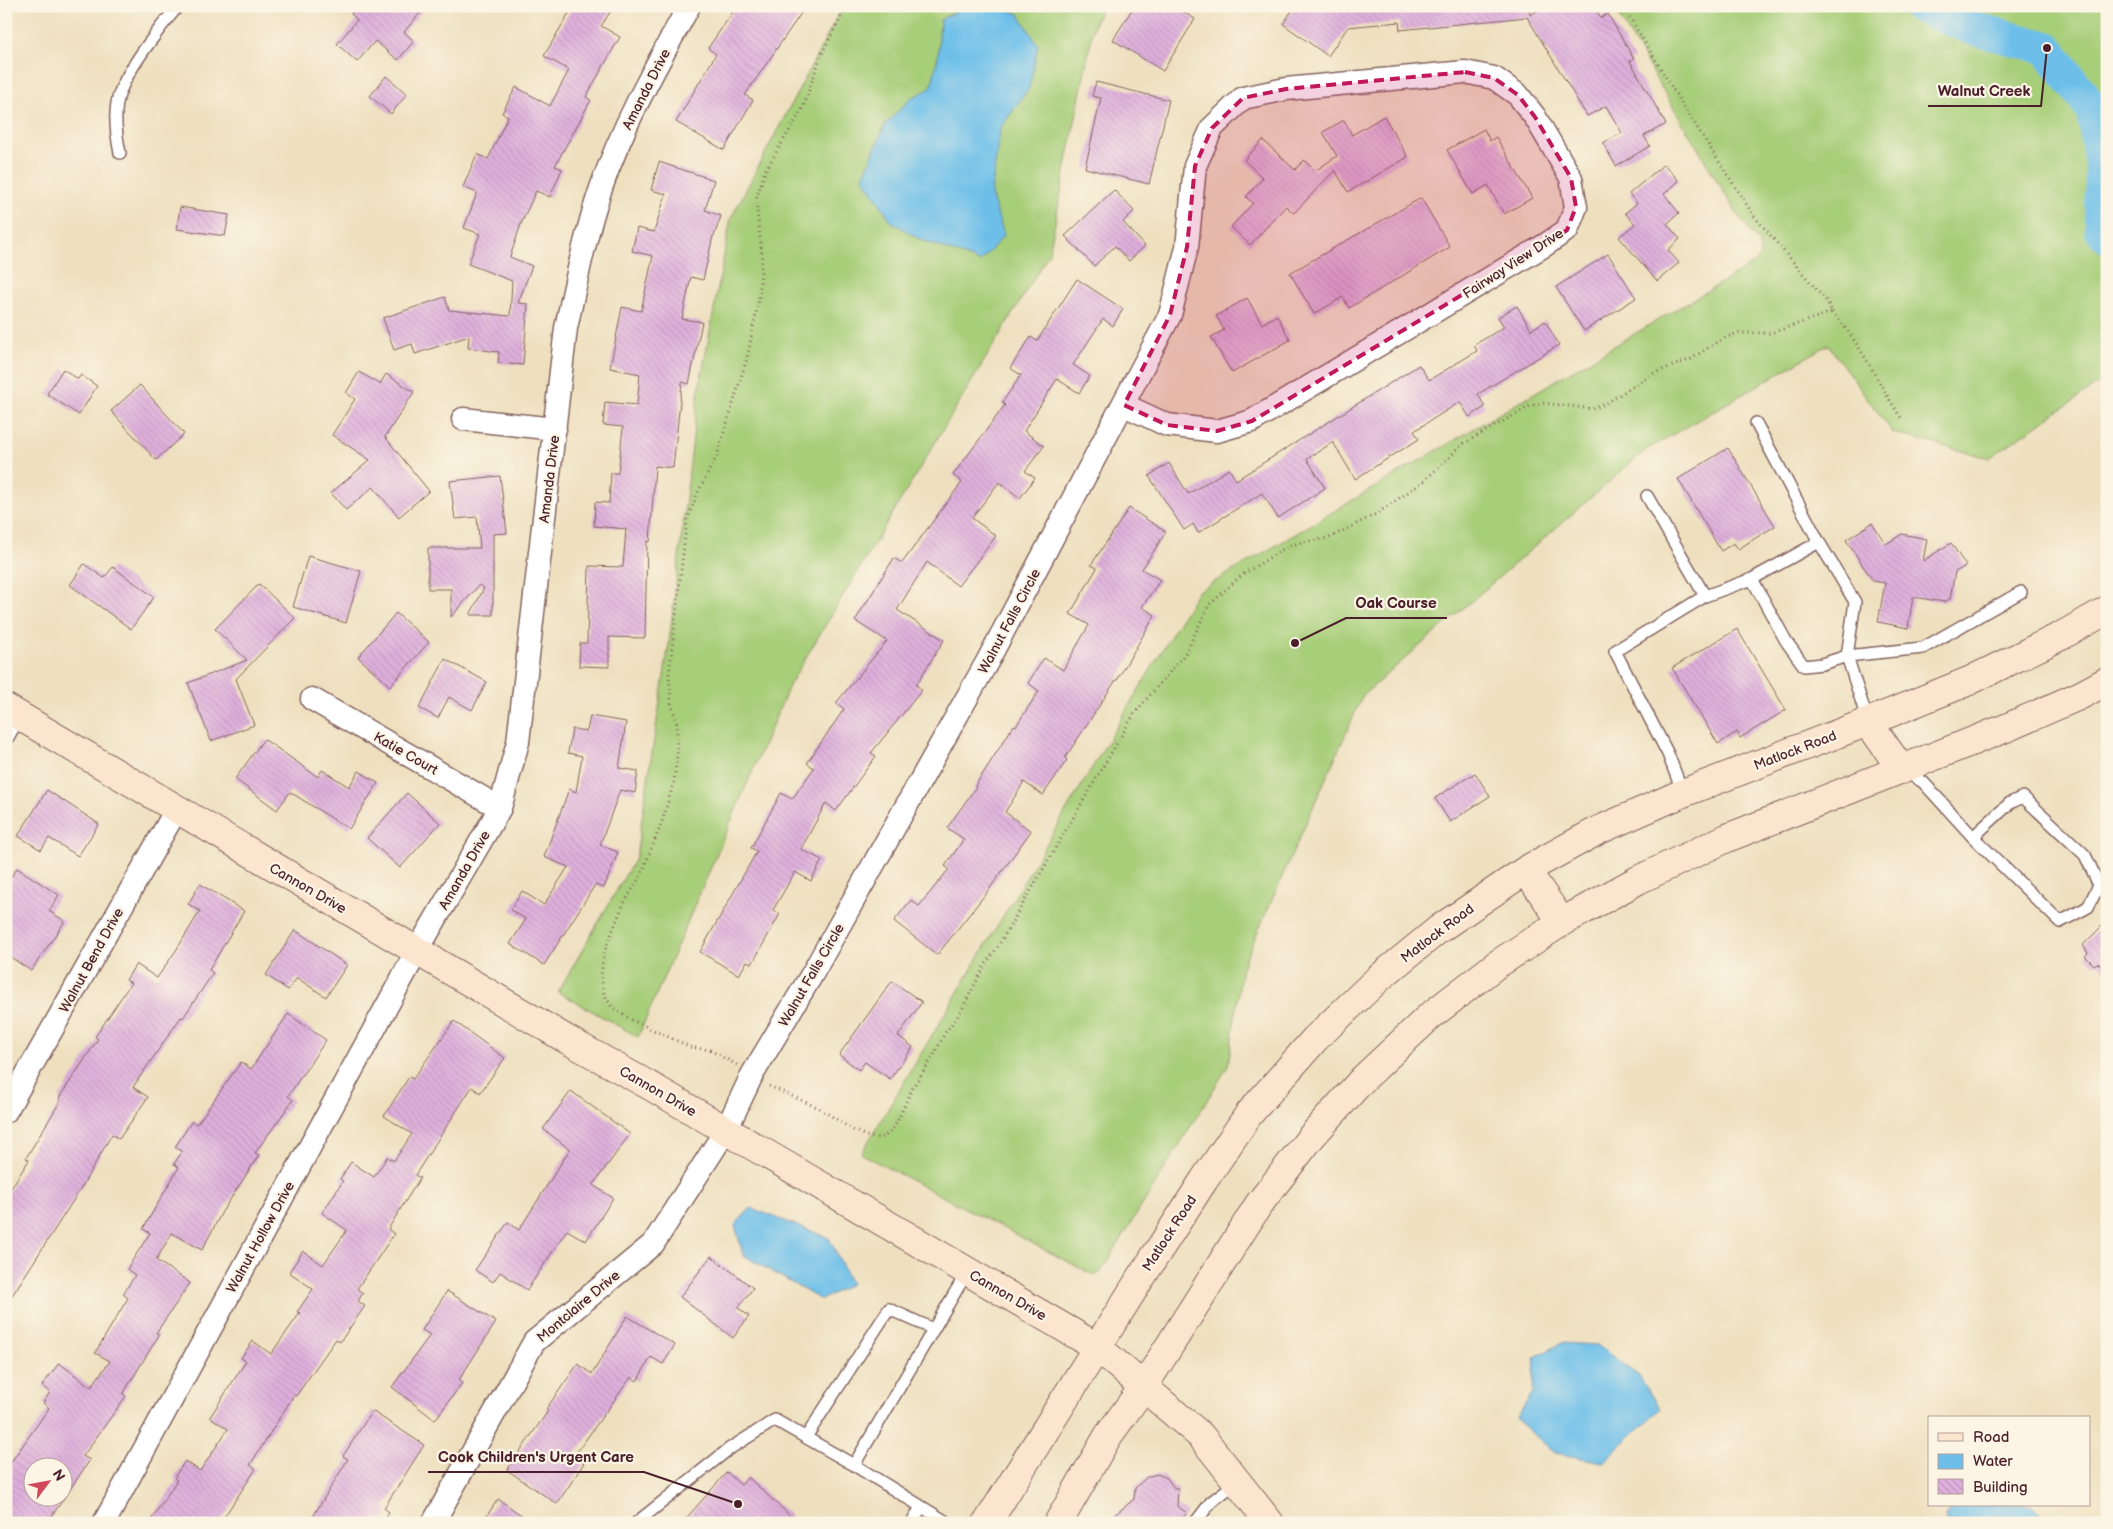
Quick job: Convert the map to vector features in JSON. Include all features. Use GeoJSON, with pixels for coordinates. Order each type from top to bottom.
{"type":"FeatureCollection","features":[{"type":"Feature","properties":{"kind":"main road","name":"Matlock Road"},"geometry":{"type":"LineString","coordinates":[[987,1523],[1097,1347],[1204,1180],[1249,1114],[1315,1039],[1379,978],[1439,929],[1526,870],[1597,830],[1683,793],[1970,681],[2061,636],[2107,610]]}},
{"type":"Feature","properties":{"kind":"main road"},"geometry":{"type":"LineString","coordinates":[[1058,1523],[1108,1436],[1144,1386],[1259,1204],[1318,1129],[1363,1080],[1430,1016],[1496,965],[1562,922],[1638,880],[1727,838],[2006,728],[2081,695],[2107,681]]}},
{"type":"Feature","properties":{"kind":"main road","name":"Cannon Drive"},"geometry":{"type":"LineString","coordinates":[[13,712],[176,810],[1097,1347],[1201,1436],[1239,1481],[1270,1523]]}},
{"type":"Feature","properties":{"kind":"main road"},"geometry":{"type":"LineString","coordinates":[[1868,722],[1902,770]]}},
{"type":"Feature","properties":{"kind":"main road"},"geometry":{"type":"LineString","coordinates":[[1526,870],[1562,922]]}},
{"type":"Feature","properties":{"kind":"street","name":"Amanda Drive"},"geometry":{"type":"LineString","coordinates":[[417,951],[500,808],[518,742],[566,328],[580,262],[600,190],[636,103],[689,6]]}},
{"type":"Feature","properties":{"kind":"street","name":"Fairway View Drive"},"geometry":{"type":"LineString","coordinates":[[1124,405],[1167,425],[1207,430],[1217,431],[1252,421],[1546,245],[1567,230],[1576,207],[1571,178],[1535,117],[1518,95],[1494,78],[1466,72],[1286,89],[1243,98]]}},
{"type":"Feature","properties":{"kind":"street","name":"Walnut Falls Circle"},"geometry":{"type":"LineString","coordinates":[[726,1130],[752,1075],[811,976],[987,662],[1170,315],[1187,247],[1195,166],[1212,128],[1243,98]]}},
{"type":"Feature","properties":{"kind":"street"},"geometry":{"type":"LineString","coordinates":[[463,419],[555,429]]}},
{"type":"Feature","properties":{"kind":"street","name":"Katie Court"},"geometry":{"type":"LineString","coordinates":[[312,699],[500,808]]}},
{"type":"Feature","properties":{"kind":"street","name":"Walnut Bend Drive"},"geometry":{"type":"LineString","coordinates":[[6,1111],[176,810]]}},
{"type":"Feature","properties":{"kind":"street","name":"Walnut Hollow Drive"},"geometry":{"type":"LineString","coordinates":[[104,1523],[417,951]]}},
{"type":"Feature","properties":{"kind":"street","name":"Montclaire Drive"},"geometry":{"type":"LineString","coordinates":[[432,1523],[534,1342],[653,1244],[726,1130]]}},
{"type":"Feature","properties":{"kind":"lane"},"geometry":{"type":"LineString","coordinates":[[120,153],[115,133],[119,92],[149,44],[178,6]]}},
{"type":"Feature","properties":{"kind":"lane"},"geometry":{"type":"LineString","coordinates":[[1756,423],[1820,542],[1855,602],[1847,656],[1868,722]]}},
{"type":"Feature","properties":{"kind":"lane"},"geometry":{"type":"LineString","coordinates":[[1647,496],[1705,596]]}},
{"type":"Feature","properties":{"kind":"lane"},"geometry":{"type":"LineString","coordinates":[[1683,793],[1668,754],[1615,651],[1705,596],[1752,579],[1820,542]]}},
{"type":"Feature","properties":{"kind":"lane"},"geometry":{"type":"LineString","coordinates":[[1752,579],[1786,641],[1804,666],[1822,664],[1847,656],[1923,648],[2022,592]]}},
{"type":"Feature","properties":{"kind":"lane"},"geometry":{"type":"LineString","coordinates":[[6,741],[13,712]]}},
{"type":"Feature","properties":{"kind":"lane"},"geometry":{"type":"LineString","coordinates":[[1902,770],[1923,782],[1973,837],[2060,922],[2088,907],[2100,885],[2085,855],[2023,796],[2010,803],[1973,837]]}},
{"type":"Feature","properties":{"kind":"lane"},"geometry":{"type":"LineString","coordinates":[[854,1465],[967,1272]]}},
{"type":"Feature","properties":{"kind":"lane"},"geometry":{"type":"LineString","coordinates":[[806,1437],[889,1309],[933,1330]]}},
{"type":"Feature","properties":{"kind":"lane"},"geometry":{"type":"LineString","coordinates":[[636,1523],[729,1449],[775,1420],[854,1465],[948,1523]]}},
{"type":"Feature","properties":{"kind":"lane"},"geometry":{"type":"LineString","coordinates":[[1196,1523],[1211,1502],[1239,1481]]}},
{"type":"Feature","properties":{"kind":"lane"},"geometry":{"type":"LineString","coordinates":[[912,1523],[921,1507]]}},
{"type":"Feature","properties":{"kind":"path"},"geometry":{"type":"LineString","coordinates":[[847,6],[821,55],[803,108],[765,171],[756,200],[762,256],[759,298],[748,358],[717,456],[697,494],[687,520],[670,674],[671,702],[677,725],[677,755],[674,782],[662,822],[641,875],[623,906],[604,952],[601,976],[604,994],[612,1007],[630,1019],[690,1047],[710,1050],[776,1090],[819,1108],[853,1130],[869,1137],[881,1138],[890,1133],[913,1086],[933,1057],[945,1033],[960,1013],[985,965],[997,948],[1134,714],[1185,654],[1208,605],[1226,588],[1242,575],[1288,546],[1329,538],[1376,514],[1423,482],[1463,444],[1532,405],[1545,403],[1592,409],[1605,404],[1654,372],[1691,359],[1722,340],[1738,334],[1772,333],[1832,312]]}},
{"type":"Feature","properties":{"kind":"path"},"geometry":{"type":"LineString","coordinates":[[1623,6],[1689,116],[1750,210],[1828,302],[1832,312],[1857,346],[1902,419]]}},
{"type":"Feature","properties":{"kind":"highlighted area"},"geometry":{"type":"Polygon","coordinates":[[[1465,72],[1494,78],[1518,95],[1535,117],[1571,178],[1576,207],[1567,230],[1545,245],[1252,421],[1217,431],[1167,425],[1124,405],[1170,315],[1187,247],[1195,166],[1212,128],[1243,98],[1286,89],[1465,72]]]}},
{"type":"Feature","properties":{"kind":"green space"},"geometry":{"type":"Polygon","coordinates":[[[843,6],[1102,6],[1094,25],[1049,253],[790,684],[638,1037],[558,992],[636,857],[669,643],[698,395],[731,218],[843,6]]]}},
{"type":"Feature","properties":{"kind":"green space"},"geometry":{"type":"Polygon","coordinates":[[[1613,6],[2107,6],[2107,378],[1989,458],[1893,433],[1828,345],[1646,450],[1363,695],[1242,967],[1228,1066],[1101,1272],[1095,1276],[861,1154],[1197,592],[1753,264],[1760,255],[1759,243],[1735,211],[1613,6]]]}},
{"type":"Feature","properties":{"kind":"water"},"geometry":{"type":"Polygon","coordinates":[[[966,6],[987,6],[1018,13],[1038,45],[1029,88],[1000,129],[991,194],[1004,235],[980,262],[919,239],[891,221],[863,177],[885,125],[911,98],[931,88],[938,56],[940,20],[966,6]]]}},
{"type":"Feature","properties":{"kind":"water"},"geometry":{"type":"Polygon","coordinates":[[[751,1208],[829,1238],[851,1284],[821,1300],[743,1255],[735,1225],[751,1208]]]}},
{"type":"Feature","properties":{"kind":"water"},"geometry":{"type":"Polygon","coordinates":[[[1562,1343],[1597,1345],[1639,1376],[1660,1409],[1603,1462],[1555,1453],[1516,1419],[1533,1392],[1535,1357],[1562,1343]]]}},
{"type":"Feature","properties":{"kind":"water"},"geometry":{"type":"Polygon","coordinates":[[[1952,1506],[2032,1506],[2055,1523],[1947,1523],[1946,1517],[1952,1506]]]}},
{"type":"Feature","properties":{"kind":"building"},"geometry":{"type":"Polygon","coordinates":[[[358,6],[426,6],[404,32],[414,41],[398,60],[375,41],[357,62],[337,44],[357,20],[351,14],[358,6]]]}},
{"type":"Feature","properties":{"kind":"building"},"geometry":{"type":"Polygon","coordinates":[[[573,6],[614,6],[601,26],[620,37],[586,97],[591,100],[555,166],[562,169],[550,197],[536,191],[521,224],[510,257],[532,266],[518,303],[528,304],[523,365],[498,363],[499,352],[468,348],[469,336],[415,354],[412,344],[394,350],[383,318],[445,297],[449,310],[510,316],[512,281],[468,264],[480,234],[464,228],[477,193],[463,187],[477,154],[488,159],[508,116],[502,113],[516,87],[550,106],[569,70],[544,56],[573,6]]]}},
{"type":"Feature","properties":{"kind":"building"},"geometry":{"type":"Polygon","coordinates":[[[737,6],[806,6],[745,95],[753,100],[724,150],[676,122],[716,54],[708,48],[737,6]]]}},
{"type":"Feature","properties":{"kind":"building"},"geometry":{"type":"Polygon","coordinates":[[[1134,6],[1174,6],[1195,19],[1163,71],[1113,40],[1134,6]]]}},
{"type":"Feature","properties":{"kind":"building"},"geometry":{"type":"Polygon","coordinates":[[[1295,6],[1529,6],[1530,15],[1545,6],[1594,6],[1601,18],[1608,14],[1634,59],[1630,61],[1666,124],[1644,136],[1650,146],[1616,166],[1603,143],[1622,133],[1606,106],[1587,116],[1527,17],[1400,30],[1399,22],[1348,27],[1328,56],[1283,24],[1295,6]]]}},
{"type":"Feature","properties":{"kind":"building"},"geometry":{"type":"Polygon","coordinates":[[[386,76],[407,94],[391,114],[370,96],[386,76]]]}},
{"type":"Feature","properties":{"kind":"building"},"geometry":{"type":"Polygon","coordinates":[[[1096,82],[1169,100],[1149,184],[1085,168],[1101,98],[1092,96],[1096,82]]]}},
{"type":"Feature","properties":{"kind":"building"},"geometry":{"type":"Polygon","coordinates":[[[1384,116],[1408,157],[1348,192],[1335,170],[1294,213],[1286,206],[1250,245],[1231,227],[1253,203],[1246,197],[1263,178],[1244,160],[1263,140],[1295,170],[1304,160],[1315,171],[1337,156],[1323,132],[1344,120],[1352,135],[1384,116]]]}},
{"type":"Feature","properties":{"kind":"building"},"geometry":{"type":"Polygon","coordinates":[[[1484,129],[1490,141],[1496,137],[1532,198],[1504,214],[1488,185],[1473,194],[1447,150],[1484,129]]]}},
{"type":"Feature","properties":{"kind":"building"},"geometry":{"type":"Polygon","coordinates":[[[659,162],[714,180],[705,210],[721,216],[713,236],[703,280],[691,277],[682,319],[702,322],[689,384],[682,382],[673,468],[655,466],[650,542],[647,541],[645,638],[609,637],[609,667],[579,666],[580,643],[587,643],[589,566],[623,567],[626,529],[594,526],[595,502],[609,503],[611,473],[618,473],[623,427],[603,425],[605,402],[637,405],[640,374],[610,368],[622,307],[641,311],[653,256],[632,251],[637,228],[654,232],[666,194],[651,190],[659,162]]]}},
{"type":"Feature","properties":{"kind":"building"},"geometry":{"type":"Polygon","coordinates":[[[1664,164],[1679,181],[1664,194],[1679,213],[1667,224],[1680,239],[1668,250],[1679,263],[1657,281],[1619,237],[1635,224],[1625,213],[1637,203],[1629,194],[1664,164]]]}},
{"type":"Feature","properties":{"kind":"building"},"geometry":{"type":"Polygon","coordinates":[[[1114,190],[1134,211],[1123,222],[1145,246],[1129,261],[1115,246],[1094,266],[1065,236],[1114,190]]]}},
{"type":"Feature","properties":{"kind":"building"},"geometry":{"type":"Polygon","coordinates":[[[1421,198],[1450,247],[1349,308],[1343,297],[1314,314],[1290,273],[1421,198]]]}},
{"type":"Feature","properties":{"kind":"building"},"geometry":{"type":"Polygon","coordinates":[[[180,207],[229,215],[225,236],[177,229],[180,207]]]}},
{"type":"Feature","properties":{"kind":"building"},"geometry":{"type":"Polygon","coordinates":[[[1608,254],[1636,298],[1584,331],[1556,287],[1608,254]]]}},
{"type":"Feature","properties":{"kind":"building"},"geometry":{"type":"Polygon","coordinates":[[[1077,279],[1123,309],[1113,326],[1103,319],[1073,365],[1090,376],[1079,393],[1057,379],[1024,431],[1044,446],[1025,471],[1035,478],[1020,498],[999,482],[972,518],[996,536],[958,586],[927,562],[897,610],[944,640],[916,685],[922,690],[871,753],[876,756],[836,811],[826,803],[801,849],[822,860],[811,881],[795,872],[773,910],[780,914],[752,964],[747,961],[739,975],[700,952],[757,851],[751,848],[781,793],[792,799],[814,768],[807,763],[844,709],[836,703],[887,641],[855,621],[894,558],[902,563],[962,482],[953,475],[1005,405],[1002,403],[1021,375],[1010,368],[1031,337],[1037,341],[1077,279]]]}},
{"type":"Feature","properties":{"kind":"building"},"geometry":{"type":"Polygon","coordinates":[[[1247,298],[1262,324],[1277,315],[1290,340],[1232,373],[1211,337],[1224,330],[1216,316],[1247,298]]]}},
{"type":"Feature","properties":{"kind":"building"},"geometry":{"type":"Polygon","coordinates":[[[1517,306],[1531,330],[1545,321],[1559,345],[1478,394],[1485,407],[1469,417],[1460,402],[1414,431],[1419,439],[1355,479],[1333,442],[1307,459],[1325,488],[1278,518],[1262,493],[1198,533],[1193,524],[1184,530],[1149,476],[1169,463],[1188,494],[1229,469],[1236,480],[1419,365],[1429,380],[1477,351],[1474,345],[1504,327],[1498,317],[1517,306]]]}},
{"type":"Feature","properties":{"kind":"building"},"geometry":{"type":"Polygon","coordinates":[[[63,369],[78,379],[81,375],[97,386],[79,415],[47,394],[63,369]]]}},
{"type":"Feature","properties":{"kind":"building"},"geometry":{"type":"Polygon","coordinates":[[[359,372],[380,384],[386,374],[414,392],[385,437],[429,491],[399,517],[373,487],[346,510],[331,493],[370,460],[332,435],[355,399],[346,393],[359,372]]]}},
{"type":"Feature","properties":{"kind":"building"},"geometry":{"type":"Polygon","coordinates":[[[140,385],[184,434],[156,460],[111,411],[140,385]]]}},
{"type":"Feature","properties":{"kind":"building"},"geometry":{"type":"Polygon","coordinates":[[[1728,448],[1775,526],[1738,549],[1734,543],[1721,551],[1678,479],[1728,448]]]}},
{"type":"Feature","properties":{"kind":"building"},"geometry":{"type":"Polygon","coordinates":[[[500,476],[507,533],[493,534],[493,615],[470,615],[484,588],[479,585],[451,617],[451,589],[428,589],[428,548],[480,548],[477,517],[455,519],[450,481],[500,476]]]}},
{"type":"Feature","properties":{"kind":"building"},"geometry":{"type":"Polygon","coordinates":[[[1129,508],[1166,532],[1142,569],[1160,580],[1142,607],[1155,615],[1117,680],[1065,758],[1067,760],[1043,795],[1024,782],[1005,812],[1031,831],[988,891],[937,955],[894,921],[911,900],[919,906],[949,869],[945,866],[964,839],[947,828],[976,787],[1014,725],[1016,726],[1039,691],[1028,683],[1044,658],[1063,670],[1089,625],[1070,614],[1097,568],[1091,565],[1129,508]]]}},
{"type":"Feature","properties":{"kind":"building"},"geometry":{"type":"Polygon","coordinates":[[[1872,523],[1886,544],[1902,534],[1927,539],[1923,561],[1951,543],[1966,566],[1955,572],[1950,599],[1944,602],[1913,597],[1908,628],[1878,622],[1885,583],[1873,581],[1846,540],[1872,523]]]}},
{"type":"Feature","properties":{"kind":"building"},"geometry":{"type":"Polygon","coordinates":[[[308,556],[361,571],[346,623],[293,607],[308,556]]]}},
{"type":"Feature","properties":{"kind":"building"},"geometry":{"type":"Polygon","coordinates":[[[84,564],[104,578],[113,567],[154,597],[131,629],[70,585],[84,564]]]}},
{"type":"Feature","properties":{"kind":"building"},"geometry":{"type":"Polygon","coordinates":[[[259,584],[295,618],[236,679],[254,725],[211,741],[188,683],[247,660],[215,629],[259,584]]]}},
{"type":"Feature","properties":{"kind":"building"},"geometry":{"type":"Polygon","coordinates":[[[396,613],[429,642],[390,686],[358,657],[396,613]]]}},
{"type":"Feature","properties":{"kind":"building"},"geometry":{"type":"Polygon","coordinates":[[[1737,629],[1786,710],[1740,738],[1737,732],[1718,744],[1672,668],[1737,629]]]}},
{"type":"Feature","properties":{"kind":"building"},"geometry":{"type":"Polygon","coordinates":[[[445,659],[487,682],[472,710],[449,697],[438,718],[419,708],[445,659]]]}},
{"type":"Feature","properties":{"kind":"building"},"geometry":{"type":"Polygon","coordinates":[[[590,716],[626,722],[619,768],[638,771],[635,793],[620,790],[600,845],[618,852],[604,888],[595,885],[544,965],[510,944],[526,919],[511,910],[522,891],[544,905],[568,867],[544,857],[569,789],[576,792],[582,756],[568,753],[572,729],[587,731],[590,716]]]}},
{"type":"Feature","properties":{"kind":"building"},"geometry":{"type":"Polygon","coordinates":[[[264,739],[318,777],[322,770],[349,787],[359,771],[378,783],[349,829],[290,792],[277,810],[235,779],[264,739]]]}},
{"type":"Feature","properties":{"kind":"building"},"geometry":{"type":"Polygon","coordinates":[[[1475,773],[1490,796],[1450,822],[1435,798],[1475,773]]]}},
{"type":"Feature","properties":{"kind":"building"},"geometry":{"type":"Polygon","coordinates":[[[47,790],[99,824],[78,856],[49,838],[41,850],[18,836],[47,790]]]}},
{"type":"Feature","properties":{"kind":"building"},"geometry":{"type":"Polygon","coordinates":[[[407,793],[440,823],[400,868],[367,838],[407,793]]]}},
{"type":"Feature","properties":{"kind":"building"},"geometry":{"type":"Polygon","coordinates":[[[17,868],[59,895],[49,911],[65,921],[31,971],[6,954],[6,884],[17,868]]]}},
{"type":"Feature","properties":{"kind":"building"},"geometry":{"type":"Polygon","coordinates":[[[200,884],[244,911],[209,970],[213,973],[133,1087],[148,1097],[119,1139],[112,1134],[80,1190],[6,1305],[6,1196],[29,1160],[26,1158],[61,1100],[59,1098],[98,1039],[95,1037],[131,983],[126,980],[136,964],[157,978],[177,949],[200,911],[188,904],[200,884]]]}},
{"type":"Feature","properties":{"kind":"building"},"geometry":{"type":"Polygon","coordinates":[[[2107,921],[2107,973],[2098,963],[2094,965],[2085,956],[2088,953],[2083,945],[2107,921]]]}},
{"type":"Feature","properties":{"kind":"building"},"geometry":{"type":"Polygon","coordinates":[[[295,930],[347,965],[326,997],[297,978],[288,990],[266,975],[295,930]]]}},
{"type":"Feature","properties":{"kind":"building"},"geometry":{"type":"Polygon","coordinates":[[[892,981],[922,1002],[898,1036],[913,1047],[890,1079],[865,1062],[859,1070],[839,1055],[892,981]]]}},
{"type":"Feature","properties":{"kind":"building"},"geometry":{"type":"Polygon","coordinates":[[[288,1014],[326,1040],[288,1096],[293,1100],[255,1153],[259,1155],[222,1212],[202,1250],[172,1233],[156,1260],[190,1283],[156,1333],[159,1335],[123,1394],[126,1396],[83,1456],[90,1460],[72,1486],[72,1456],[22,1456],[22,1506],[59,1506],[47,1523],[6,1523],[6,1469],[49,1408],[43,1403],[50,1392],[42,1386],[59,1363],[91,1387],[110,1361],[95,1353],[128,1298],[123,1294],[135,1275],[127,1269],[150,1233],[143,1229],[179,1167],[174,1164],[182,1152],[175,1147],[192,1121],[197,1124],[241,1062],[251,1069],[288,1014]]]}},
{"type":"Feature","properties":{"kind":"building"},"geometry":{"type":"Polygon","coordinates":[[[454,1021],[505,1058],[480,1093],[472,1087],[415,1175],[420,1178],[388,1229],[394,1234],[357,1289],[363,1293],[358,1301],[365,1306],[340,1342],[336,1339],[296,1396],[294,1395],[250,1465],[256,1469],[220,1523],[149,1523],[177,1480],[174,1478],[185,1461],[200,1471],[228,1429],[210,1417],[246,1361],[241,1358],[253,1341],[271,1354],[300,1313],[297,1312],[313,1289],[289,1272],[303,1251],[323,1265],[347,1230],[322,1213],[343,1181],[340,1179],[351,1162],[374,1177],[387,1157],[394,1161],[412,1134],[384,1116],[409,1077],[413,1079],[454,1021]]]}},
{"type":"Feature","properties":{"kind":"building"},"geometry":{"type":"Polygon","coordinates":[[[571,1091],[630,1134],[593,1185],[613,1198],[586,1241],[567,1230],[527,1290],[500,1272],[493,1282],[475,1270],[508,1222],[519,1230],[570,1149],[543,1129],[571,1091]]]}},
{"type":"Feature","properties":{"kind":"building"},"geometry":{"type":"Polygon","coordinates":[[[711,1256],[753,1288],[738,1308],[749,1316],[733,1338],[680,1297],[711,1256]]]}},
{"type":"Feature","properties":{"kind":"building"},"geometry":{"type":"Polygon","coordinates":[[[447,1291],[496,1322],[459,1380],[462,1383],[435,1420],[392,1387],[430,1335],[422,1330],[447,1291]]]}},
{"type":"Feature","properties":{"kind":"building"},"geometry":{"type":"Polygon","coordinates":[[[627,1316],[675,1345],[663,1364],[651,1357],[637,1381],[631,1377],[574,1456],[584,1463],[557,1504],[507,1470],[548,1411],[546,1409],[578,1364],[592,1374],[627,1316]]]}},
{"type":"Feature","properties":{"kind":"building"},"geometry":{"type":"Polygon","coordinates":[[[372,1411],[424,1445],[384,1508],[389,1512],[383,1523],[309,1523],[348,1459],[343,1456],[372,1411]]]}},
{"type":"Feature","properties":{"kind":"building"},"geometry":{"type":"Polygon","coordinates":[[[727,1472],[741,1485],[748,1477],[798,1523],[682,1523],[727,1472]]]}},
{"type":"Feature","properties":{"kind":"building"},"geometry":{"type":"Polygon","coordinates":[[[1157,1474],[1167,1478],[1174,1488],[1178,1488],[1177,1506],[1187,1513],[1179,1523],[1105,1523],[1134,1499],[1135,1488],[1147,1477],[1157,1474]]]}},
{"type":"Feature","properties":{"kind":"building"},"geometry":{"type":"Polygon","coordinates":[[[498,1499],[533,1523],[482,1523],[498,1499]]]}},
{"type":"Feature","properties":{"kind":"waterway"},"geometry":{"type":"LineString","coordinates":[[1919,6],[1972,28],[2047,48],[2093,110],[2102,172],[2101,229],[2107,236]]}},
{"type":"Feature","properties":{"kind":"place","name":"Walnut Creek"},"geometry":{"type":"Point","coordinates":[2047,48]}},
{"type":"Feature","properties":{"kind":"place","name":"Oak Course"},"geometry":{"type":"Point","coordinates":[1295,643]}},
{"type":"Feature","properties":{"kind":"place","name":"Cook Children's Urgent Care"},"geometry":{"type":"Point","coordinates":[738,1504]}}]}
